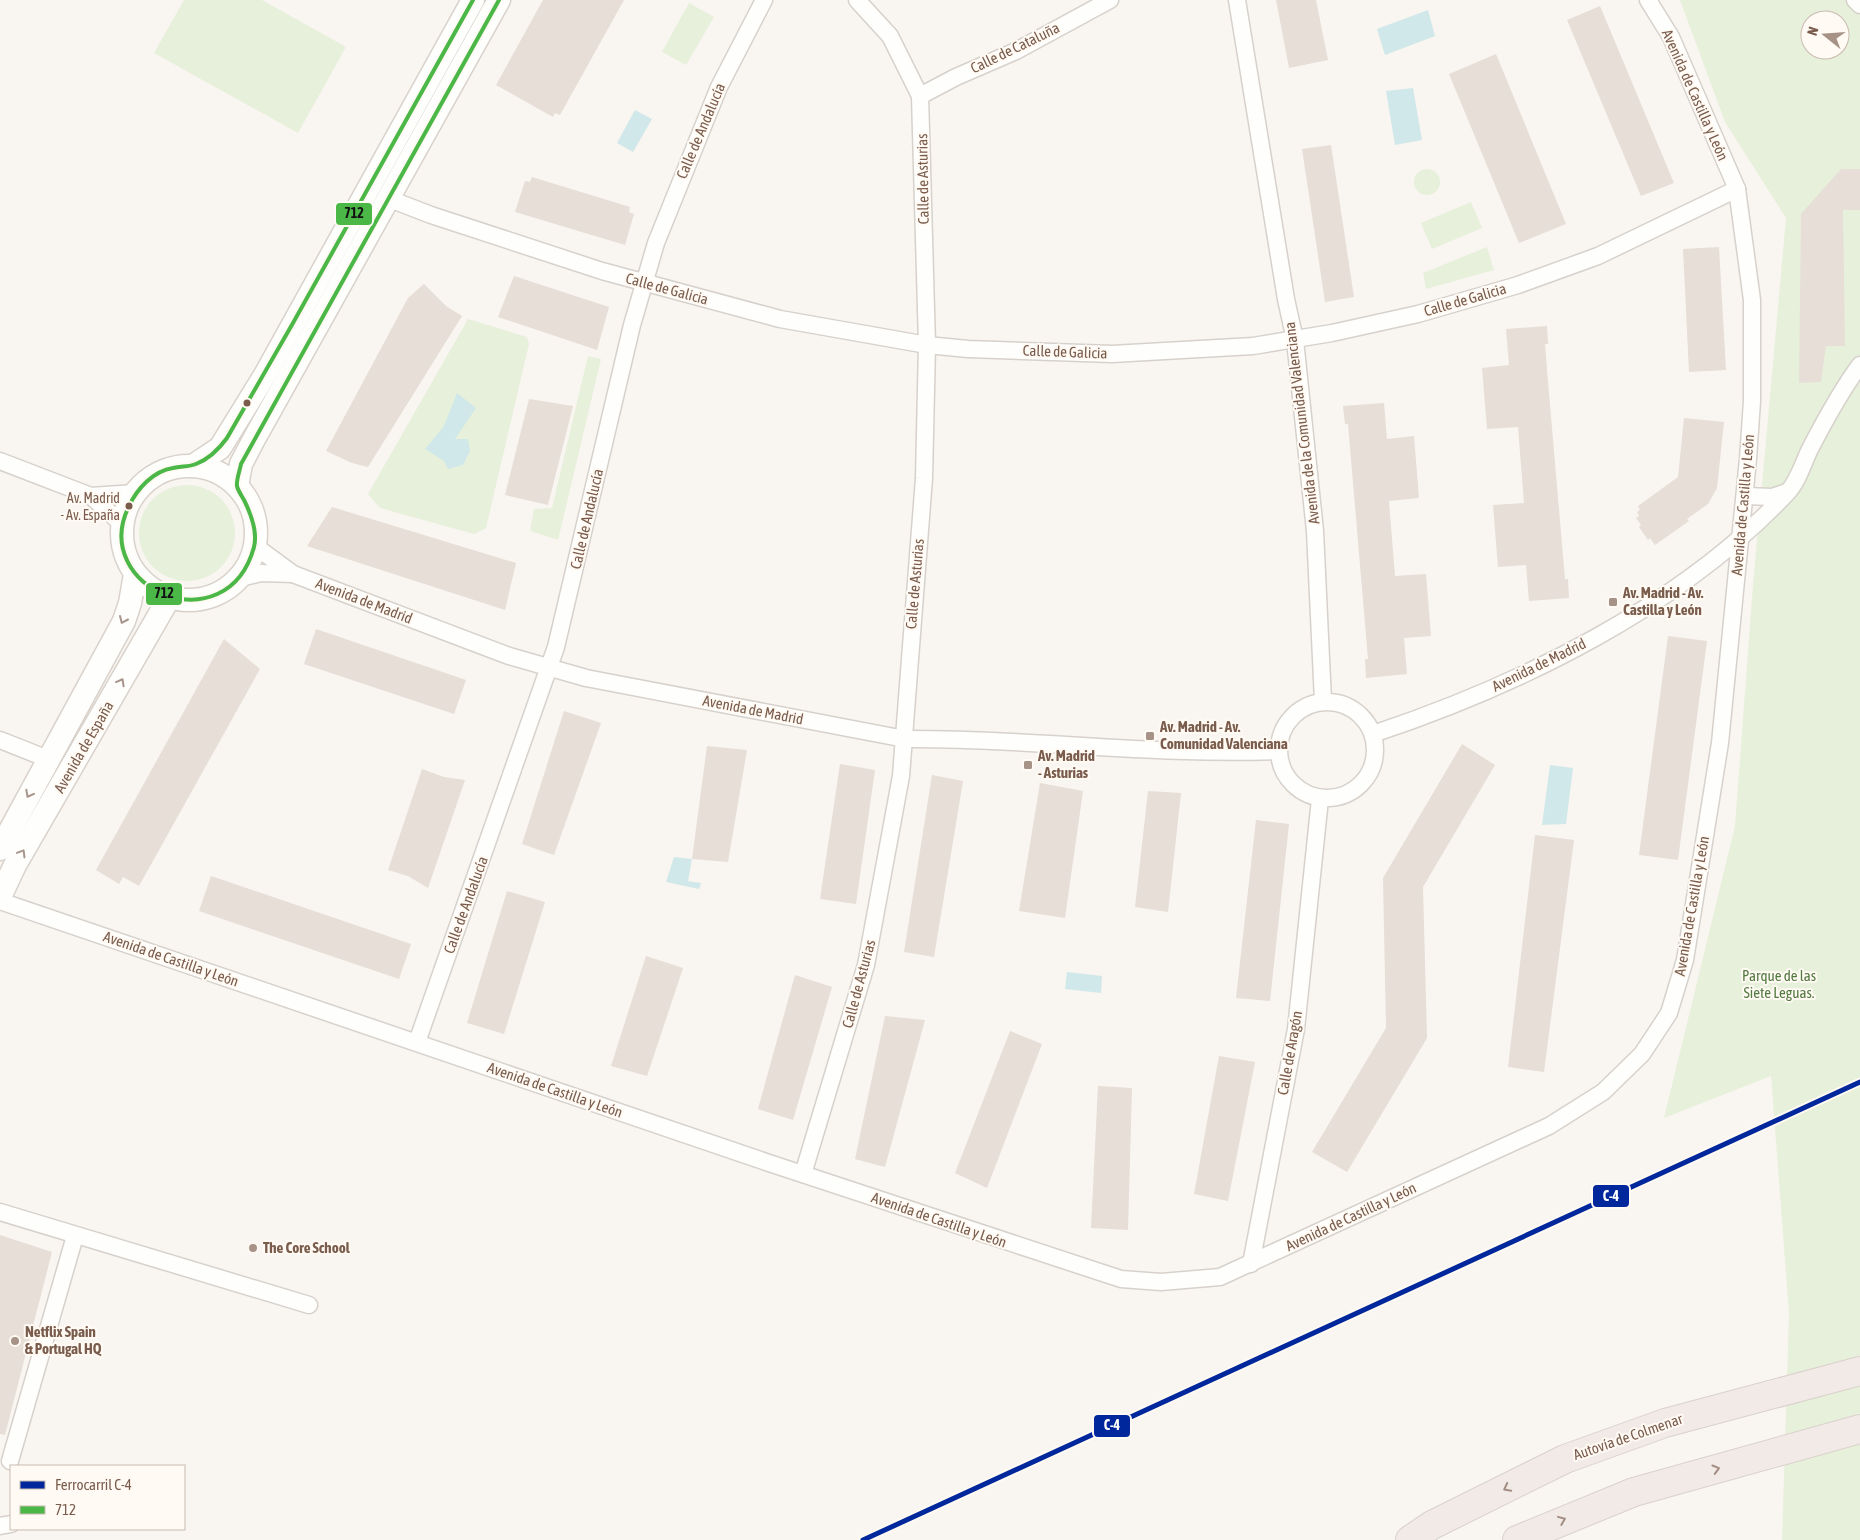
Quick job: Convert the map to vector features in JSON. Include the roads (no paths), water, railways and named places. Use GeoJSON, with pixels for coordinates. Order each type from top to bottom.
{"type":"FeatureCollection","features":[{"type":"Feature","properties":{"kind":"highway"},"geometry":{"type":"LineString","coordinates":[[1665,1423],[1717,1394],[1860,1355]]}},
{"type":"Feature","properties":{"kind":"highway","name":"Autovía de Colmenar"},"geometry":{"type":"LineString","coordinates":[[1410,1540],[1432,1525],[1565,1459],[1665,1423],[1860,1371]]}},
{"type":"Feature","properties":{"kind":"highway"},"geometry":{"type":"LineString","coordinates":[[1517,1540],[1634,1492],[1860,1429]]}},
{"type":"Feature","properties":{"kind":"street"},"geometry":{"type":"LineString","coordinates":[[193,466],[220,448],[265,375],[473,0]]}},
{"type":"Feature","properties":{"kind":"street"},"geometry":{"type":"LineString","coordinates":[[237,486],[241,464],[387,198],[499,0]]}},
{"type":"Feature","properties":{"kind":"street","name":"Calle de Andalucía"},"geometry":{"type":"LineString","coordinates":[[416,1042],[550,668],[643,284],[656,243],[719,87],[764,0]]}},
{"type":"Feature","properties":{"kind":"street","name":"Calle de Asturias"},"geometry":{"type":"LineString","coordinates":[[803,1174],[866,965],[902,776],[924,478],[927,345],[920,96],[890,36],[857,0]]}},
{"type":"Feature","properties":{"kind":"street","name":"Calle de Cataluña"},"geometry":{"type":"LineString","coordinates":[[920,96],[956,76],[1016,51],[1110,0]]}},
{"type":"Feature","properties":{"kind":"street","name":"Avenida de la Comunidad Valenciana"},"geometry":{"type":"LineString","coordinates":[[1237,0],[1286,298],[1295,340],[1315,531],[1324,701]]}},
{"type":"Feature","properties":{"kind":"street","name":"Avenida de Castilla y León"},"geometry":{"type":"LineString","coordinates":[[0,901],[803,1174],[1121,1279],[1161,1282],[1220,1277],[1549,1126],[1604,1092],[1642,1054],[1669,1013],[1685,960],[1720,743],[1745,496],[1752,401],[1752,300],[1737,189],[1671,37],[1648,0]]}},
{"type":"Feature","properties":{"kind":"street"},"geometry":{"type":"LineString","coordinates":[[1855,0],[1860,5]]}},
{"type":"Feature","properties":{"kind":"street","name":"Calle de Galicia"},"geometry":{"type":"LineString","coordinates":[[387,198],[430,215],[643,284],[780,319],[927,345],[968,349],[1112,354],[1253,346],[1295,340],[1418,314],[1518,285],[1598,256],[1737,189]]}},
{"type":"Feature","properties":{"kind":"street"},"geometry":{"type":"LineString","coordinates":[[1741,538],[1789,491],[1836,400],[1860,365]]}},
{"type":"Feature","properties":{"kind":"street"},"geometry":{"type":"LineString","coordinates":[[0,460],[92,496],[122,524]]}},
{"type":"Feature","properties":{"kind":"street"},"geometry":{"type":"LineString","coordinates":[[193,466],[209,469],[224,476],[237,486],[248,500],[254,516],[255,546],[251,560],[240,578],[230,587],[212,597],[190,601],[169,598],[153,591],[135,574],[123,547],[122,524],[128,505],[136,493],[151,478],[171,468],[193,466]]}},
{"type":"Feature","properties":{"kind":"street"},"geometry":{"type":"LineString","coordinates":[[1745,496],[1772,497],[1789,491]]}},
{"type":"Feature","properties":{"kind":"street"},"geometry":{"type":"LineString","coordinates":[[92,496],[136,493]]}},
{"type":"Feature","properties":{"kind":"street","name":"Avenida de Madrid"},"geometry":{"type":"LineString","coordinates":[[1373,734],[1479,694],[1572,651],[1695,574],[1741,538]]}},
{"type":"Feature","properties":{"kind":"street","name":"Avenida de Madrid"},"geometry":{"type":"LineString","coordinates":[[255,546],[293,574],[509,656],[586,678],[905,739],[943,739],[1126,750],[1278,751]]}},
{"type":"Feature","properties":{"kind":"street"},"geometry":{"type":"LineString","coordinates":[[240,578],[260,572],[293,574]]}},
{"type":"Feature","properties":{"kind":"street","name":"Avenida de España"},"geometry":{"type":"LineString","coordinates":[[0,849],[124,621],[130,603],[135,574]]}},
{"type":"Feature","properties":{"kind":"street","name":"Avenida de España"},"geometry":{"type":"LineString","coordinates":[[0,897],[15,865],[169,598]]}},
{"type":"Feature","properties":{"kind":"street"},"geometry":{"type":"LineString","coordinates":[[1324,701],[1340,703],[1355,710],[1366,720],[1373,734],[1375,756],[1370,771],[1361,784],[1348,794],[1320,800],[1307,794],[1290,782],[1284,773],[1278,751],[1280,736],[1287,722],[1297,711],[1324,701]]}},
{"type":"Feature","properties":{"kind":"street"},"geometry":{"type":"LineString","coordinates":[[0,740],[48,759]]}},
{"type":"Feature","properties":{"kind":"street","name":"Calle de Aragón"},"geometry":{"type":"LineString","coordinates":[[1251,1264],[1296,1029],[1320,800]]}},
{"type":"Feature","properties":{"kind":"street"},"geometry":{"type":"LineString","coordinates":[[0,1212],[74,1236],[309,1305]]}},
{"type":"Feature","properties":{"kind":"street"},"geometry":{"type":"LineString","coordinates":[[10,1462],[74,1236]]}},
{"type":"Feature","properties":{"kind":"water"},"geometry":{"type":"Polygon","coordinates":[[[1428,10],[1435,36],[1385,55],[1377,29],[1428,10]]]}},
{"type":"Feature","properties":{"kind":"water"},"geometry":{"type":"Polygon","coordinates":[[[1413,88],[1422,140],[1395,145],[1386,91],[1413,88]]]}},
{"type":"Feature","properties":{"kind":"water"},"geometry":{"type":"Polygon","coordinates":[[[635,110],[652,119],[633,152],[617,143],[635,110]]]}},
{"type":"Feature","properties":{"kind":"water"},"geometry":{"type":"Polygon","coordinates":[[[457,393],[476,408],[455,439],[468,439],[470,451],[463,465],[448,469],[444,461],[425,449],[444,426],[457,393]]]}},
{"type":"Feature","properties":{"kind":"water"},"geometry":{"type":"Polygon","coordinates":[[[1550,765],[1573,768],[1566,824],[1542,825],[1550,765]]]}},
{"type":"Feature","properties":{"kind":"water"},"geometry":{"type":"Polygon","coordinates":[[[674,857],[692,859],[688,881],[701,883],[699,889],[666,882],[674,857]]]}},
{"type":"Feature","properties":{"kind":"water"},"geometry":{"type":"Polygon","coordinates":[[[1067,972],[1102,976],[1101,993],[1065,989],[1067,972]]]}},
{"type":"Feature","properties":{"kind":"rail line","name":"C-4"},"geometry":{"type":"LineString","coordinates":[[863,1540],[1860,1082]]}},
{"type":"Feature","properties":{"kind":"place","name":"Av. Madrid - Av. España"},"geometry":{"type":"Point","coordinates":[129,506]}},
{"type":"Feature","properties":{"kind":"place","name":"Av. Madrid - Av. Castilla y León"},"geometry":{"type":"Point","coordinates":[1613,602]}},
{"type":"Feature","properties":{"kind":"place","name":"Av. Madrid - Av. Comunidad Valenciana"},"geometry":{"type":"Point","coordinates":[1150,736]}},
{"type":"Feature","properties":{"kind":"place","name":"Av. Madrid - Asturias"},"geometry":{"type":"Point","coordinates":[1028,765]}},
{"type":"Feature","properties":{"kind":"place","name":"The Core School"},"geometry":{"type":"Point","coordinates":[253,1248]}},
{"type":"Feature","properties":{"kind":"place","name":"Netflix Spain & Portugal HQ"},"geometry":{"type":"Point","coordinates":[15,1341]}},
{"type":"Feature","properties":{"kind":"park label","name":"Parque de las Siete Leguas."},"geometry":{"type":"Point","coordinates":[1779,984]}}]}
